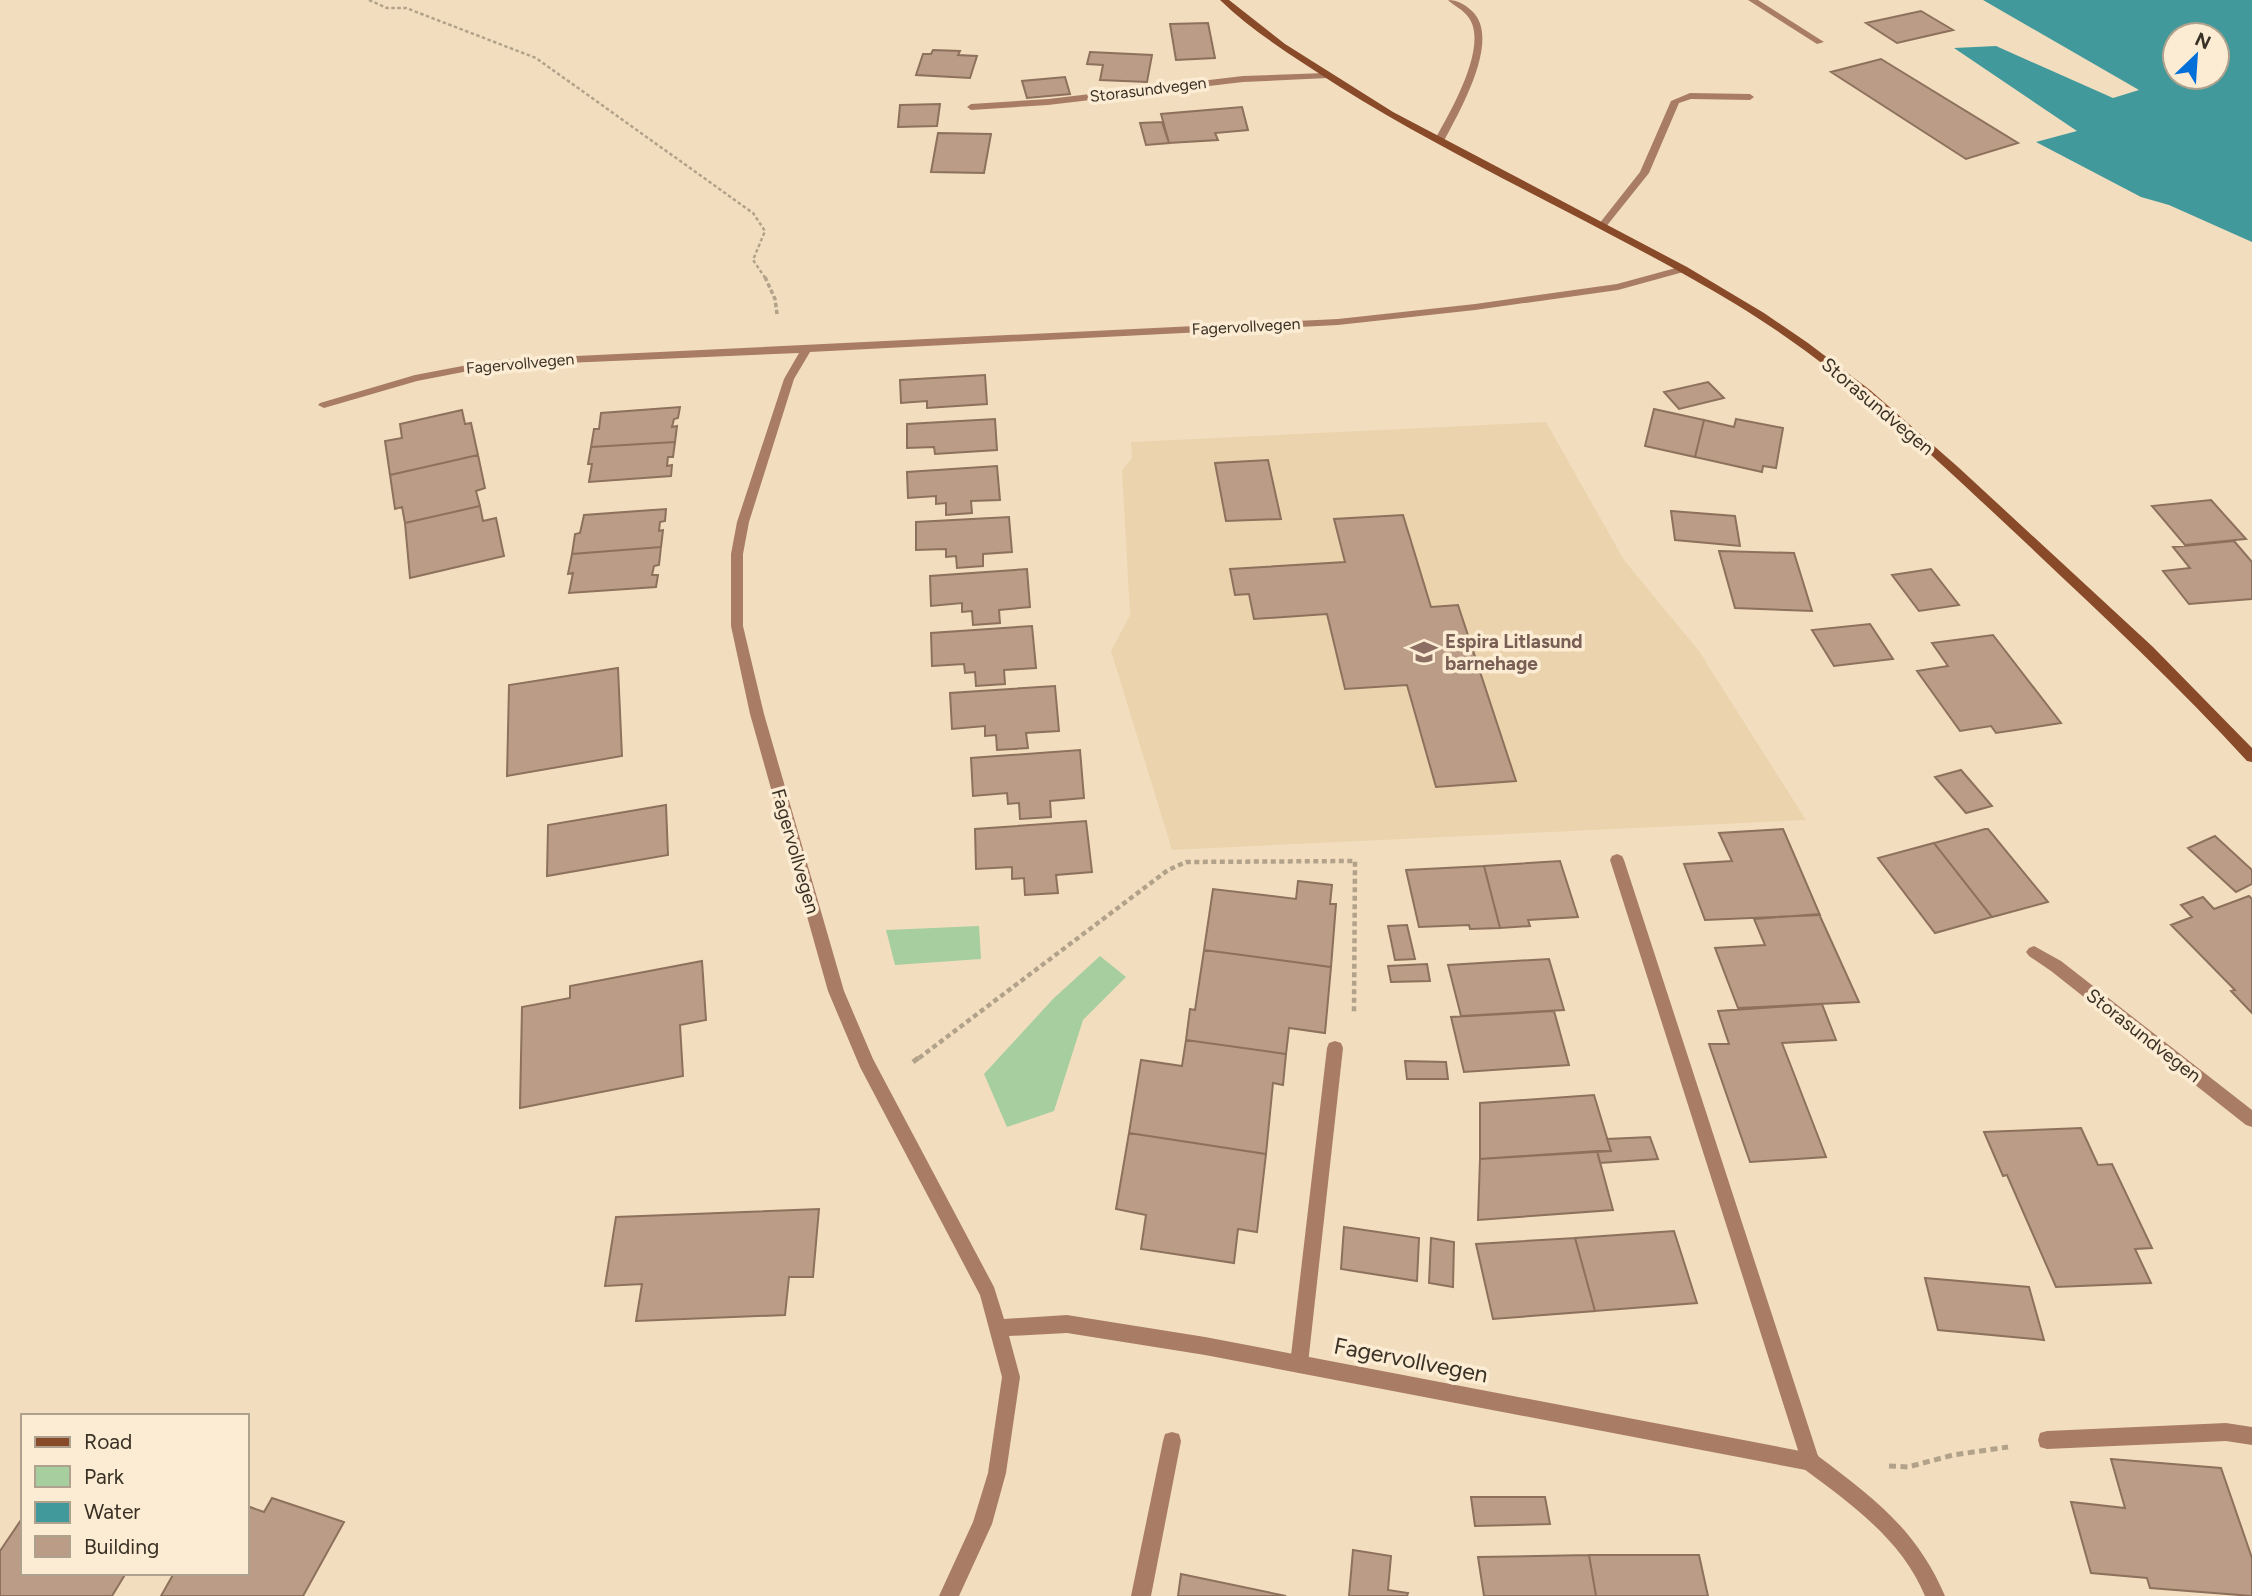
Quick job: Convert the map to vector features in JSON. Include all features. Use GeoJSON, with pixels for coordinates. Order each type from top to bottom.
{"type":"FeatureCollection","features":[{"type":"Feature","properties":{"kind":"main road","name":"Storasundvegen"},"geometry":{"type":"LineString","coordinates":[[1224,0],[1325,76],[1439,141],[1683,269],[1782,329],[1866,393],[1944,461],[2125,628],[2252,757]]}},
{"type":"Feature","properties":{"kind":"street"},"geometry":{"type":"LineString","coordinates":[[1439,141],[1460,102],[1477,53],[1479,33],[1474,18],[1452,0]]}},
{"type":"Feature","properties":{"kind":"street"},"geometry":{"type":"LineString","coordinates":[[1752,0],[1820,42]]}},
{"type":"Feature","properties":{"kind":"street","name":"Storasundvegen"},"geometry":{"type":"LineString","coordinates":[[971,107],[1048,102],[1243,79],[1325,76]]}},
{"type":"Feature","properties":{"kind":"street"},"geometry":{"type":"LineString","coordinates":[[1602,226],[1644,173],[1675,101],[1690,96],[1750,97]]}},
{"type":"Feature","properties":{"kind":"street","name":"Fagervollvegen"},"geometry":{"type":"LineString","coordinates":[[324,405],[415,378],[494,363],[1338,322],[1475,307],[1618,287],[1683,269]]}},
{"type":"Feature","properties":{"kind":"street","name":"Fagervollvegen"},"geometry":{"type":"LineString","coordinates":[[806,349],[789,379],[743,522],[737,554],[737,626],[757,714],[836,991],[879,1088],[988,1293],[1011,1377],[997,1473],[982,1524],[949,1596]]}},
{"type":"Feature","properties":{"kind":"street"},"geometry":{"type":"LineString","coordinates":[[1617,860],[1811,1462],[1888,1523],[1930,1581],[1935,1596]]}},
{"type":"Feature","properties":{"kind":"street","name":"Storasundvegen"},"geometry":{"type":"LineString","coordinates":[[2034,952],[2056,966],[2252,1120]]}},
{"type":"Feature","properties":{"kind":"street"},"geometry":{"type":"LineString","coordinates":[[1300,1364],[1335,1048]]}},
{"type":"Feature","properties":{"kind":"street","name":"Fagervollvegen"},"geometry":{"type":"LineString","coordinates":[[999,1328],[1067,1324],[1205,1346],[1811,1462]]}},
{"type":"Feature","properties":{"kind":"street"},"geometry":{"type":"LineString","coordinates":[[2047,1440],[2226,1432],[2252,1436]]}},
{"type":"Feature","properties":{"kind":"street"},"geometry":{"type":"LineString","coordinates":[[1141,1596],[1171,1441]]}},
{"type":"Feature","properties":{"kind":"path"},"geometry":{"type":"LineString","coordinates":[[369,0],[387,8],[406,8],[536,58],[753,213],[765,232],[753,260],[770,285],[777,303],[777,350]]}},
{"type":"Feature","properties":{"kind":"path"},"geometry":{"type":"LineString","coordinates":[[879,1088],[1168,870],[1186,862],[1355,861],[1354,1028],[1335,1048]]}},
{"type":"Feature","properties":{"kind":"path"},"geometry":{"type":"LineString","coordinates":[[1811,1462],[1908,1467],[1953,1455],[2047,1440]]}},
{"type":"Feature","properties":{"kind":"shaded area"},"geometry":{"type":"Polygon","coordinates":[[[1546,422],[1624,560],[1699,651],[1806,820],[1172,850],[1111,651],[1130,615],[1122,470],[1132,458],[1131,442],[1546,422]]]}},
{"type":"Feature","properties":{"kind":"green space"},"geometry":{"type":"Polygon","coordinates":[[[979,926],[981,959],[895,965],[886,930],[979,926]]]}},
{"type":"Feature","properties":{"kind":"green space"},"geometry":{"type":"Polygon","coordinates":[[[1100,956],[1126,977],[1083,1020],[1054,1111],[1007,1127],[984,1074],[1053,999],[1100,956]]]}},
{"type":"Feature","properties":{"kind":"water"},"geometry":{"type":"Polygon","coordinates":[[[1983,0],[2252,0],[2252,242],[2169,205],[2141,197],[2036,142],[2077,131],[1954,48],[1996,46],[2113,98],[2139,90],[1983,0]]]}},
{"type":"Feature","properties":{"kind":"building"},"geometry":{"type":"Polygon","coordinates":[[[1921,11],[1953,30],[1897,43],[1866,23],[1921,11]]]}},
{"type":"Feature","properties":{"kind":"building"},"geometry":{"type":"Polygon","coordinates":[[[1208,23],[1215,58],[1176,60],[1170,24],[1208,23]]]}},
{"type":"Feature","properties":{"kind":"building"},"geometry":{"type":"Polygon","coordinates":[[[933,50],[960,51],[958,55],[977,56],[970,78],[916,75],[923,54],[931,54],[933,50]]]}},
{"type":"Feature","properties":{"kind":"building"},"geometry":{"type":"Polygon","coordinates":[[[1090,52],[1152,55],[1147,82],[1100,80],[1103,65],[1087,64],[1090,52]]]}},
{"type":"Feature","properties":{"kind":"building"},"geometry":{"type":"Polygon","coordinates":[[[1881,59],[2018,143],[1966,159],[1831,72],[1881,59]]]}},
{"type":"Feature","properties":{"kind":"building"},"geometry":{"type":"Polygon","coordinates":[[[1065,77],[1070,94],[1027,98],[1022,81],[1065,77]]]}},
{"type":"Feature","properties":{"kind":"building"},"geometry":{"type":"Polygon","coordinates":[[[940,104],[937,126],[898,127],[900,105],[940,104]]]}},
{"type":"Feature","properties":{"kind":"building"},"geometry":{"type":"Polygon","coordinates":[[[1242,107],[1248,130],[1215,133],[1218,140],[1169,143],[1161,114],[1242,107]]]}},
{"type":"Feature","properties":{"kind":"building"},"geometry":{"type":"Polygon","coordinates":[[[1162,122],[1169,143],[1146,145],[1140,123],[1162,122]]]}},
{"type":"Feature","properties":{"kind":"building"},"geometry":{"type":"Polygon","coordinates":[[[938,133],[991,134],[984,173],[931,172],[938,133]]]}},
{"type":"Feature","properties":{"kind":"building"},"geometry":{"type":"Polygon","coordinates":[[[985,375],[987,404],[927,408],[927,401],[901,403],[900,380],[985,375]]]}},
{"type":"Feature","properties":{"kind":"building"},"geometry":{"type":"Polygon","coordinates":[[[1708,382],[1724,398],[1679,409],[1664,392],[1708,382]]]}},
{"type":"Feature","properties":{"kind":"building"},"geometry":{"type":"Polygon","coordinates":[[[680,407],[678,418],[674,419],[672,427],[677,426],[675,442],[591,447],[594,429],[599,429],[601,413],[680,407]]]}},
{"type":"Feature","properties":{"kind":"building"},"geometry":{"type":"Polygon","coordinates":[[[1654,409],[1704,420],[1695,457],[1645,446],[1654,409]]]}},
{"type":"Feature","properties":{"kind":"building"},"geometry":{"type":"Polygon","coordinates":[[[462,410],[465,424],[471,423],[478,455],[390,475],[385,441],[402,438],[400,424],[462,410]]]}},
{"type":"Feature","properties":{"kind":"building"},"geometry":{"type":"Polygon","coordinates":[[[995,419],[997,450],[935,454],[934,447],[907,448],[907,424],[995,419]]]}},
{"type":"Feature","properties":{"kind":"building"},"geometry":{"type":"Polygon","coordinates":[[[1736,419],[1783,428],[1776,468],[1763,466],[1762,472],[1695,457],[1704,420],[1734,427],[1736,419]]]}},
{"type":"Feature","properties":{"kind":"building"},"geometry":{"type":"Polygon","coordinates":[[[675,442],[673,457],[668,457],[667,466],[672,465],[671,476],[589,482],[591,447],[675,442]]]}},
{"type":"Feature","properties":{"kind":"building"},"geometry":{"type":"Polygon","coordinates":[[[478,455],[485,488],[476,491],[480,506],[405,523],[402,507],[395,509],[390,475],[478,455]]]}},
{"type":"Feature","properties":{"kind":"building"},"geometry":{"type":"Polygon","coordinates":[[[1268,460],[1281,519],[1226,521],[1215,463],[1268,460]]]}},
{"type":"Feature","properties":{"kind":"building"},"geometry":{"type":"Polygon","coordinates":[[[997,466],[1000,500],[971,501],[972,513],[946,515],[946,503],[936,504],[936,496],[908,498],[907,472],[997,466]]]}},
{"type":"Feature","properties":{"kind":"building"},"geometry":{"type":"Polygon","coordinates":[[[2211,500],[2246,539],[2185,545],[2152,506],[2211,500]]]}},
{"type":"Feature","properties":{"kind":"building"},"geometry":{"type":"Polygon","coordinates":[[[480,506],[483,521],[496,518],[504,556],[410,578],[405,523],[480,506]]]}},
{"type":"Feature","properties":{"kind":"building"},"geometry":{"type":"Polygon","coordinates":[[[666,509],[665,521],[660,522],[659,531],[663,530],[661,547],[572,554],[575,534],[580,533],[584,515],[666,509]]]}},
{"type":"Feature","properties":{"kind":"building"},"geometry":{"type":"Polygon","coordinates":[[[1671,511],[1735,516],[1740,546],[1675,540],[1671,511]]]}},
{"type":"Feature","properties":{"kind":"building"},"geometry":{"type":"Polygon","coordinates":[[[1403,515],[1431,607],[1458,605],[1516,781],[1436,787],[1407,685],[1345,689],[1327,614],[1254,619],[1249,594],[1235,595],[1230,569],[1345,562],[1334,519],[1403,515]]]}},
{"type":"Feature","properties":{"kind":"building"},"geometry":{"type":"Polygon","coordinates":[[[1009,517],[1012,552],[983,554],[983,566],[957,568],[956,556],[946,557],[946,549],[916,550],[916,522],[1009,517]]]}},
{"type":"Feature","properties":{"kind":"building"},"geometry":{"type":"Polygon","coordinates":[[[2234,541],[2252,562],[2252,599],[2189,604],[2163,571],[2190,568],[2173,547],[2234,541]]]}},
{"type":"Feature","properties":{"kind":"building"},"geometry":{"type":"Polygon","coordinates":[[[661,547],[659,565],[654,566],[652,575],[658,575],[656,587],[569,593],[573,573],[568,574],[572,554],[661,547]]]}},
{"type":"Feature","properties":{"kind":"building"},"geometry":{"type":"Polygon","coordinates":[[[1719,551],[1794,553],[1812,611],[1735,608],[1719,551]]]}},
{"type":"Feature","properties":{"kind":"building"},"geometry":{"type":"Polygon","coordinates":[[[1027,569],[1030,607],[999,610],[1000,623],[973,625],[972,611],[962,612],[962,603],[931,606],[930,576],[1027,569]]]}},
{"type":"Feature","properties":{"kind":"building"},"geometry":{"type":"Polygon","coordinates":[[[1931,569],[1959,605],[1919,611],[1892,575],[1931,569]]]}},
{"type":"Feature","properties":{"kind":"building"},"geometry":{"type":"Polygon","coordinates":[[[1870,624],[1893,659],[1834,666],[1812,630],[1870,624]]]}},
{"type":"Feature","properties":{"kind":"building"},"geometry":{"type":"Polygon","coordinates":[[[1032,626],[1036,668],[1004,670],[1005,684],[976,686],[975,672],[965,673],[964,664],[932,666],[931,633],[1032,626]]]}},
{"type":"Feature","properties":{"kind":"building"},"geometry":{"type":"Polygon","coordinates":[[[1993,635],[2061,723],[1996,733],[1991,726],[1960,731],[1917,671],[1948,666],[1932,643],[1993,635]]]}},
{"type":"Feature","properties":{"kind":"building"},"geometry":{"type":"Polygon","coordinates":[[[618,668],[622,756],[507,776],[509,685],[618,668]]]}},
{"type":"Feature","properties":{"kind":"building"},"geometry":{"type":"Polygon","coordinates":[[[1055,686],[1059,731],[1026,733],[1028,748],[997,750],[996,735],[985,736],[985,726],[952,729],[950,693],[1055,686]]]}},
{"type":"Feature","properties":{"kind":"building"},"geometry":{"type":"Polygon","coordinates":[[[1080,750],[1084,798],[1050,801],[1051,817],[1020,819],[1019,803],[1008,804],[1007,793],[973,796],[971,758],[1080,750]]]}},
{"type":"Feature","properties":{"kind":"building"},"geometry":{"type":"Polygon","coordinates":[[[1961,770],[1992,806],[1966,813],[1935,777],[1961,770]]]}},
{"type":"Feature","properties":{"kind":"building"},"geometry":{"type":"Polygon","coordinates":[[[666,805],[668,855],[547,876],[548,825],[666,805]]]}},
{"type":"Feature","properties":{"kind":"building"},"geometry":{"type":"Polygon","coordinates":[[[1086,821],[1092,872],[1056,875],[1058,893],[1025,895],[1024,878],[1012,879],[1012,867],[976,869],[975,829],[1086,821]]]}},
{"type":"Feature","properties":{"kind":"building"},"geometry":{"type":"Polygon","coordinates":[[[1783,829],[1820,915],[1705,920],[1684,864],[1732,861],[1719,833],[1783,829]]]}},
{"type":"Feature","properties":{"kind":"building"},"geometry":{"type":"Polygon","coordinates":[[[1988,829],[2048,902],[1992,917],[1934,843],[1988,829]]]}},
{"type":"Feature","properties":{"kind":"building"},"geometry":{"type":"Polygon","coordinates":[[[2215,836],[2252,870],[2252,884],[2236,892],[2188,848],[2215,836]]]}},
{"type":"Feature","properties":{"kind":"building"},"geometry":{"type":"Polygon","coordinates":[[[1934,843],[1992,917],[1935,933],[1878,858],[1934,843]]]}},
{"type":"Feature","properties":{"kind":"building"},"geometry":{"type":"Polygon","coordinates":[[[1560,861],[1578,917],[1528,920],[1530,926],[1500,928],[1484,866],[1560,861]]]}},
{"type":"Feature","properties":{"kind":"building"},"geometry":{"type":"Polygon","coordinates":[[[1484,866],[1500,928],[1470,929],[1469,925],[1419,927],[1406,870],[1484,866]]]}},
{"type":"Feature","properties":{"kind":"building"},"geometry":{"type":"Polygon","coordinates":[[[1298,881],[1332,885],[1330,904],[1336,904],[1331,967],[1204,950],[1213,889],[1296,899],[1298,881]]]}},
{"type":"Feature","properties":{"kind":"building"},"geometry":{"type":"Polygon","coordinates":[[[2249,896],[2252,899],[2252,1013],[2231,991],[2235,990],[2171,925],[2192,917],[2181,905],[2203,897],[2214,909],[2249,896]]]}},
{"type":"Feature","properties":{"kind":"building"},"geometry":{"type":"Polygon","coordinates":[[[1819,914],[1859,1002],[1738,1008],[1715,948],[1765,945],[1754,919],[1819,914]]]}},
{"type":"Feature","properties":{"kind":"building"},"geometry":{"type":"Polygon","coordinates":[[[1407,925],[1415,959],[1395,960],[1388,926],[1407,925]]]}},
{"type":"Feature","properties":{"kind":"building"},"geometry":{"type":"Polygon","coordinates":[[[1204,950],[1331,967],[1325,1033],[1289,1028],[1286,1054],[1186,1040],[1190,1009],[1195,1010],[1204,950]]]}},
{"type":"Feature","properties":{"kind":"building"},"geometry":{"type":"Polygon","coordinates":[[[1549,959],[1564,1010],[1461,1016],[1448,965],[1549,959]]]}},
{"type":"Feature","properties":{"kind":"building"},"geometry":{"type":"Polygon","coordinates":[[[702,961],[706,1020],[680,1025],[683,1076],[520,1108],[522,1007],[570,998],[570,986],[702,961]]]}},
{"type":"Feature","properties":{"kind":"building"},"geometry":{"type":"Polygon","coordinates":[[[1427,964],[1430,981],[1391,982],[1388,966],[1427,964]]]}},
{"type":"Feature","properties":{"kind":"building"},"geometry":{"type":"Polygon","coordinates":[[[1822,1004],[1836,1040],[1782,1043],[1826,1157],[1750,1162],[1709,1044],[1729,1044],[1718,1011],[1822,1004]]]}},
{"type":"Feature","properties":{"kind":"building"},"geometry":{"type":"Polygon","coordinates":[[[1554,1011],[1569,1065],[1464,1072],[1451,1017],[1554,1011]]]}},
{"type":"Feature","properties":{"kind":"building"},"geometry":{"type":"Polygon","coordinates":[[[1186,1040],[1286,1054],[1283,1085],[1273,1083],[1266,1154],[1129,1133],[1141,1060],[1182,1066],[1186,1040]]]}},
{"type":"Feature","properties":{"kind":"building"},"geometry":{"type":"Polygon","coordinates":[[[1405,1061],[1446,1062],[1448,1079],[1407,1079],[1405,1061]]]}},
{"type":"Feature","properties":{"kind":"building"},"geometry":{"type":"Polygon","coordinates":[[[1594,1095],[1611,1151],[1480,1159],[1480,1103],[1594,1095]]]}},
{"type":"Feature","properties":{"kind":"building"},"geometry":{"type":"Polygon","coordinates":[[[2081,1128],[2098,1165],[2112,1164],[2152,1248],[2135,1249],[2151,1283],[2056,1287],[2007,1175],[2003,1176],[1984,1132],[2081,1128]]]}},
{"type":"Feature","properties":{"kind":"building"},"geometry":{"type":"Polygon","coordinates":[[[1129,1133],[1266,1154],[1257,1232],[1238,1229],[1234,1263],[1141,1249],[1146,1215],[1116,1209],[1129,1133]]]}},
{"type":"Feature","properties":{"kind":"building"},"geometry":{"type":"Polygon","coordinates":[[[1650,1137],[1658,1159],[1600,1163],[1597,1151],[1611,1151],[1607,1139],[1650,1137]]]}},
{"type":"Feature","properties":{"kind":"building"},"geometry":{"type":"Polygon","coordinates":[[[1597,1151],[1613,1210],[1478,1220],[1480,1159],[1597,1151]]]}},
{"type":"Feature","properties":{"kind":"building"},"geometry":{"type":"Polygon","coordinates":[[[819,1209],[813,1277],[789,1277],[785,1315],[636,1321],[642,1284],[605,1286],[616,1217],[819,1209]]]}},
{"type":"Feature","properties":{"kind":"building"},"geometry":{"type":"Polygon","coordinates":[[[1344,1227],[1419,1238],[1417,1281],[1341,1269],[1344,1227]]]}},
{"type":"Feature","properties":{"kind":"building"},"geometry":{"type":"Polygon","coordinates":[[[1674,1231],[1697,1303],[1595,1311],[1575,1238],[1674,1231]]]}},
{"type":"Feature","properties":{"kind":"building"},"geometry":{"type":"Polygon","coordinates":[[[1431,1238],[1454,1242],[1453,1287],[1429,1283],[1431,1238]]]}},
{"type":"Feature","properties":{"kind":"building"},"geometry":{"type":"Polygon","coordinates":[[[1575,1238],[1595,1311],[1493,1319],[1476,1244],[1575,1238]]]}},
{"type":"Feature","properties":{"kind":"building"},"geometry":{"type":"Polygon","coordinates":[[[1925,1278],[2029,1287],[2044,1340],[1938,1330],[1925,1278]]]}},
{"type":"Feature","properties":{"kind":"building"},"geometry":{"type":"Polygon","coordinates":[[[2111,1459],[2221,1468],[2252,1558],[2252,1596],[2150,1588],[2147,1578],[2091,1573],[2071,1502],[2125,1508],[2111,1459]]]}},
{"type":"Feature","properties":{"kind":"building"},"geometry":{"type":"Polygon","coordinates":[[[1471,1497],[1545,1497],[1550,1524],[1475,1526],[1471,1497]]]}},
{"type":"Feature","properties":{"kind":"building"},"geometry":{"type":"Polygon","coordinates":[[[272,1498],[344,1522],[303,1596],[161,1596],[173,1575],[248,1575],[248,1506],[264,1512],[272,1498]]]}},
{"type":"Feature","properties":{"kind":"building"},"geometry":{"type":"Polygon","coordinates":[[[21,1520],[21,1575],[125,1575],[112,1596],[0,1596],[0,1551],[21,1520]]]}},
{"type":"Feature","properties":{"kind":"building"},"geometry":{"type":"Polygon","coordinates":[[[1353,1550],[1391,1556],[1388,1590],[1408,1593],[1407,1596],[1349,1596],[1353,1550]]]}},
{"type":"Feature","properties":{"kind":"building"},"geometry":{"type":"Polygon","coordinates":[[[1589,1555],[1699,1555],[1708,1596],[1596,1596],[1589,1555]]]}},
{"type":"Feature","properties":{"kind":"building"},"geometry":{"type":"Polygon","coordinates":[[[1589,1555],[1596,1596],[1484,1596],[1478,1557],[1589,1555]]]}},
{"type":"Feature","properties":{"kind":"building"},"geometry":{"type":"Polygon","coordinates":[[[1181,1574],[1286,1596],[1178,1596],[1181,1574]]]}},
{"type":"Feature","properties":{"kind":"place","name":"Espira Litlasund barnehage"},"geometry":{"type":"Point","coordinates":[1424,652]}}]}
